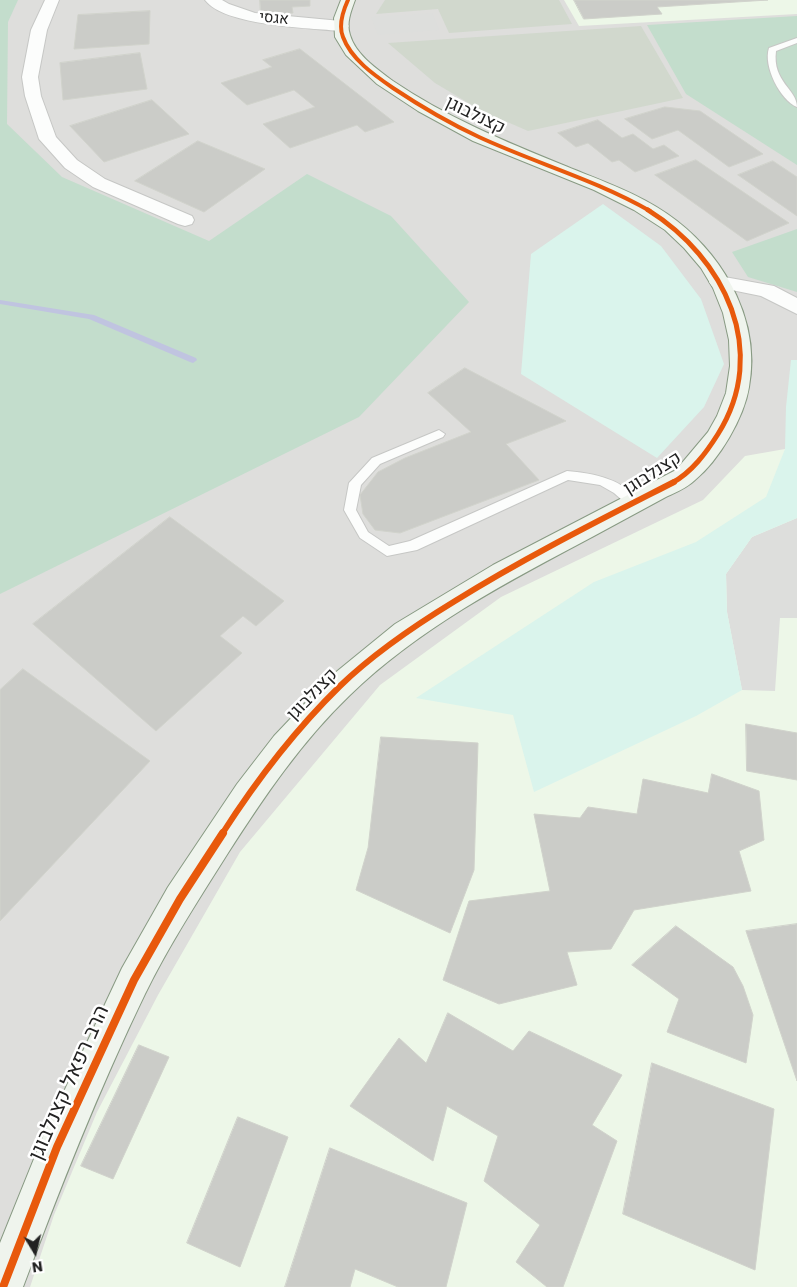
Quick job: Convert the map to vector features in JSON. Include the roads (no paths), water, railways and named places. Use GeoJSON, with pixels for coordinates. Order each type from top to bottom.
{"type":"FeatureCollection","features":[{"type":"Feature","properties":{"kind":"street"},"geometry":{"type":"LineString","coordinates":[[52,0],[39,30],[30,76],[36,105],[48,139],[71,164],[99,183],[185,220]]}},
{"type":"Feature","properties":{"kind":"street","name":"אגסי"},"geometry":{"type":"LineString","coordinates":[[212,0],[231,11],[250,17],[341,26]]}},
{"type":"Feature","properties":{"kind":"street"},"geometry":{"type":"LineString","coordinates":[[341,26],[342,13],[348,0]]}},
{"type":"Feature","properties":{"kind":"street","name":"קצנלבוגן"},"geometry":{"type":"LineString","coordinates":[[180,899],[248,794],[284,746],[340,686],[413,627],[502,572],[685,476],[704,456],[717,436],[737,393],[740,350],[737,322],[730,301],[706,262],[671,225],[651,211],[605,188],[479,137],[431,111],[369,70],[350,50],[343,38],[341,26]]}},
{"type":"Feature","properties":{"kind":"street"},"geometry":{"type":"LineString","coordinates":[[719,282],[767,291],[797,307]]}},
{"type":"Feature","properties":{"kind":"street","name":"הרב רפאל קצנלבוגן"},"geometry":{"type":"LineString","coordinates":[[3,1287],[57,1148],[134,980],[180,899]]}},
{"type":"Feature","properties":{"kind":"lane"},"geometry":{"type":"LineString","coordinates":[[797,40],[772,50],[770,60],[774,74],[785,92],[797,105]]}},
{"type":"Feature","properties":{"kind":"lane"},"geometry":{"type":"LineString","coordinates":[[439,434],[376,461],[355,483],[350,510],[364,535],[387,551],[412,546],[567,475],[593,477],[618,488],[634,504]]}},
{"type":"Feature","properties":{"kind":"waterway"},"geometry":{"type":"LineString","coordinates":[[0,302],[91,317],[193,360]]}}]}
